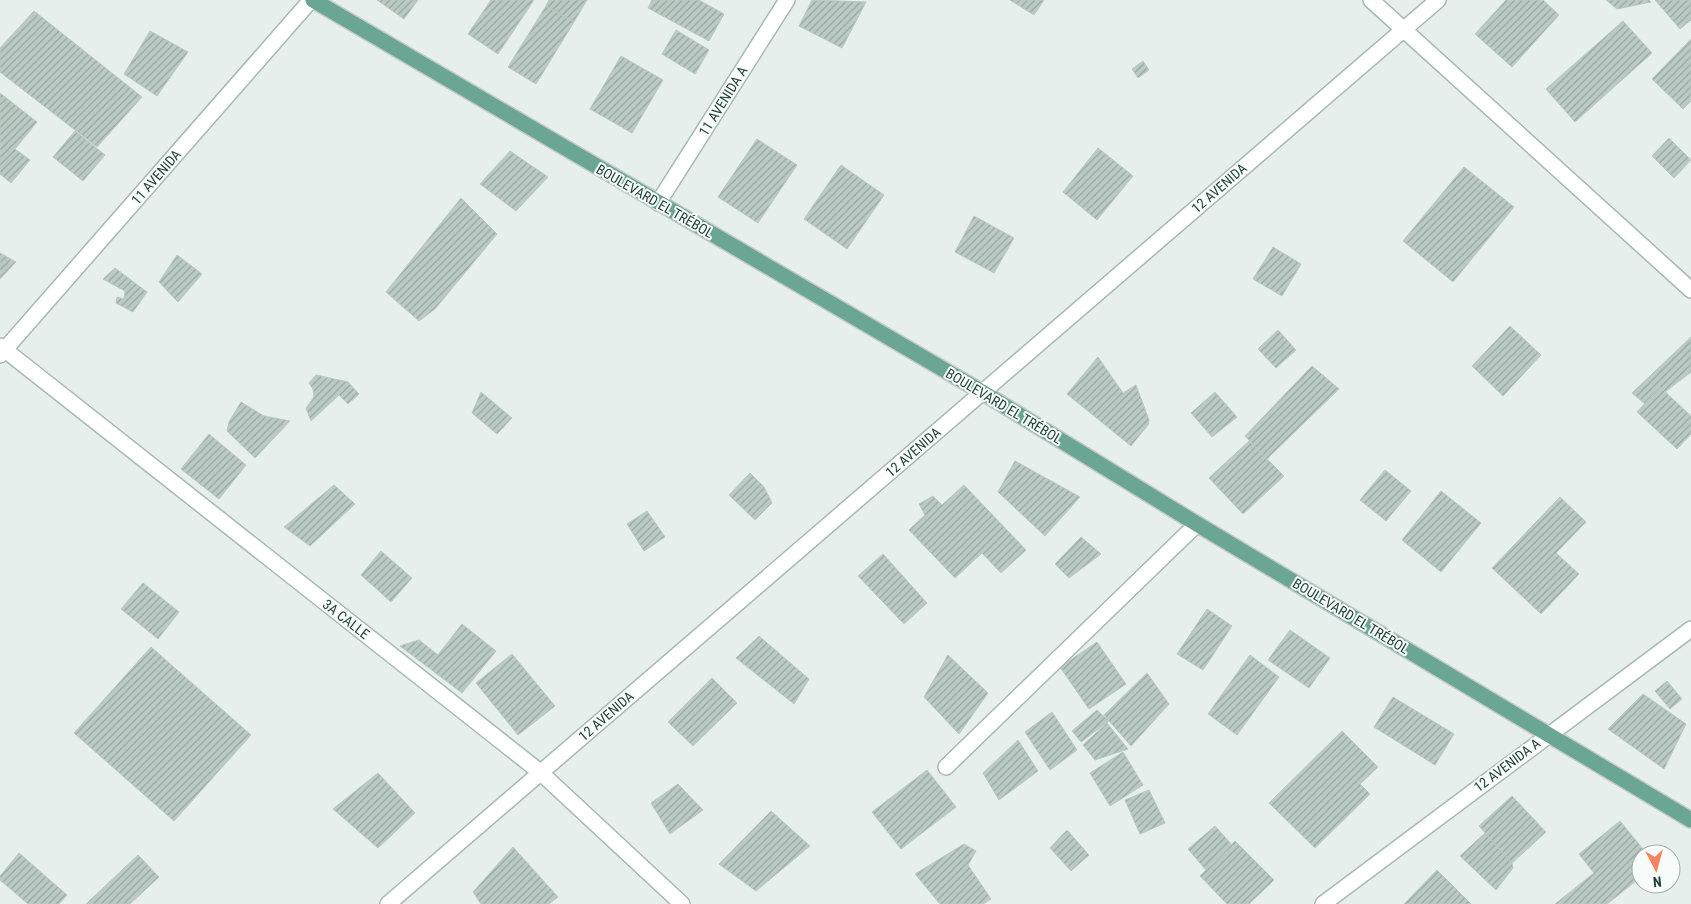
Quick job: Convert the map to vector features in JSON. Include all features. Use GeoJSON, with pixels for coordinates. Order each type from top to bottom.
{"type":"FeatureCollection","features":[{"type":"Feature","properties":{"kind":"main road","name":"BOULEVARD EL TRÉBOL"},"geometry":{"type":"LineString","coordinates":[[312,0],[982,392],[1197,524],[1691,820]]}},
{"type":"Feature","properties":{"kind":"street","name":"11 AVENIDA"},"geometry":{"type":"LineString","coordinates":[[2,350],[312,0]]}},
{"type":"Feature","properties":{"kind":"street","name":"11 AVENIDA A"},"geometry":{"type":"LineString","coordinates":[[658,202],[787,0]]}},
{"type":"Feature","properties":{"kind":"street"},"geometry":{"type":"LineString","coordinates":[[1371,0],[1691,290]]}},
{"type":"Feature","properties":{"kind":"street","name":"12 AVENIDA"},"geometry":{"type":"LineString","coordinates":[[388,904],[1438,0]]}},
{"type":"Feature","properties":{"kind":"street","name":"3A CALLE"},"geometry":{"type":"LineString","coordinates":[[2,350],[540,772],[682,904]]}},
{"type":"Feature","properties":{"kind":"street"},"geometry":{"type":"LineString","coordinates":[[946,767],[1197,524]]}},
{"type":"Feature","properties":{"kind":"street","name":"12 AVENIDA A"},"geometry":{"type":"LineString","coordinates":[[1324,904],[1548,734],[1691,629]]}},
{"type":"Feature","properties":{"kind":"building"},"geometry":{"type":"Polygon","coordinates":[[[377,0],[418,0],[404,19],[377,0]]]}},
{"type":"Feature","properties":{"kind":"building"},"geometry":{"type":"Polygon","coordinates":[[[491,0],[534,0],[498,54],[468,34],[491,0]]]}},
{"type":"Feature","properties":{"kind":"building"},"geometry":{"type":"Polygon","coordinates":[[[549,0],[587,0],[574,22],[546,6],[549,0]]]}},
{"type":"Feature","properties":{"kind":"building"},"geometry":{"type":"Polygon","coordinates":[[[652,0],[699,0],[724,14],[709,41],[648,8],[652,0]]]}},
{"type":"Feature","properties":{"kind":"building"},"geometry":{"type":"Polygon","coordinates":[[[812,0],[866,2],[842,48],[799,26],[812,0]]]}},
{"type":"Feature","properties":{"kind":"building"},"geometry":{"type":"Polygon","coordinates":[[[1010,0],[1044,0],[1034,15],[1010,0]]]}},
{"type":"Feature","properties":{"kind":"building"},"geometry":{"type":"Polygon","coordinates":[[[1506,0],[1543,0],[1559,15],[1512,67],[1475,34],[1506,0]]]}},
{"type":"Feature","properties":{"kind":"building"},"geometry":{"type":"Polygon","coordinates":[[[1606,0],[1649,0],[1651,2],[1617,9],[1606,0]]]}},
{"type":"Feature","properties":{"kind":"building"},"geometry":{"type":"Polygon","coordinates":[[[1655,0],[1691,0],[1691,20],[1680,29],[1655,0]]]}},
{"type":"Feature","properties":{"kind":"building"},"geometry":{"type":"Polygon","coordinates":[[[546,6],[574,22],[536,84],[508,67],[546,6]]]}},
{"type":"Feature","properties":{"kind":"building"},"geometry":{"type":"Polygon","coordinates":[[[34,11],[142,97],[97,147],[0,72],[0,48],[34,11]]]}},
{"type":"Feature","properties":{"kind":"building"},"geometry":{"type":"Polygon","coordinates":[[[1623,21],[1652,53],[1575,122],[1546,89],[1623,21]]]}},
{"type":"Feature","properties":{"kind":"building"},"geometry":{"type":"Polygon","coordinates":[[[676,30],[709,50],[695,74],[662,54],[676,30]]]}},
{"type":"Feature","properties":{"kind":"building"},"geometry":{"type":"Polygon","coordinates":[[[150,31],[188,52],[157,96],[124,74],[150,31]]]}},
{"type":"Feature","properties":{"kind":"building"},"geometry":{"type":"Polygon","coordinates":[[[1691,39],[1691,101],[1683,109],[1652,79],[1691,39]]]}},
{"type":"Feature","properties":{"kind":"building"},"geometry":{"type":"Polygon","coordinates":[[[621,56],[663,80],[632,133],[590,109],[621,56]]]}},
{"type":"Feature","properties":{"kind":"building"},"geometry":{"type":"Polygon","coordinates":[[[1143,61],[1149,70],[1138,78],[1132,69],[1143,61]]]}},
{"type":"Feature","properties":{"kind":"building"},"geometry":{"type":"Polygon","coordinates":[[[0,93],[37,122],[15,149],[30,160],[11,183],[0,174],[0,93]]]}},
{"type":"Feature","properties":{"kind":"building"},"geometry":{"type":"Polygon","coordinates":[[[75,131],[105,155],[83,181],[53,157],[75,131]]]}},
{"type":"Feature","properties":{"kind":"building"},"geometry":{"type":"Polygon","coordinates":[[[1669,138],[1691,160],[1674,178],[1652,156],[1669,138]]]}},
{"type":"Feature","properties":{"kind":"building"},"geometry":{"type":"Polygon","coordinates":[[[757,139],[797,165],[758,223],[718,197],[757,139]]]}},
{"type":"Feature","properties":{"kind":"building"},"geometry":{"type":"Polygon","coordinates":[[[1098,148],[1133,176],[1097,220],[1063,192],[1098,148]]]}},
{"type":"Feature","properties":{"kind":"building"},"geometry":{"type":"Polygon","coordinates":[[[510,151],[548,177],[516,211],[480,184],[510,151]]]}},
{"type":"Feature","properties":{"kind":"building"},"geometry":{"type":"Polygon","coordinates":[[[841,165],[884,195],[847,249],[804,219],[841,165]]]}},
{"type":"Feature","properties":{"kind":"building"},"geometry":{"type":"Polygon","coordinates":[[[1464,167],[1514,207],[1453,282],[1403,241],[1464,167]]]}},
{"type":"Feature","properties":{"kind":"building"},"geometry":{"type":"Polygon","coordinates":[[[461,198],[497,234],[435,309],[419,321],[386,292],[461,198]]]}},
{"type":"Feature","properties":{"kind":"building"},"geometry":{"type":"Polygon","coordinates":[[[974,216],[1014,238],[994,273],[955,252],[974,216]]]}},
{"type":"Feature","properties":{"kind":"building"},"geometry":{"type":"Polygon","coordinates":[[[1273,247],[1301,264],[1282,296],[1253,279],[1273,247]]]}},
{"type":"Feature","properties":{"kind":"building"},"geometry":{"type":"Polygon","coordinates":[[[0,253],[16,262],[0,279],[0,253]]]}},
{"type":"Feature","properties":{"kind":"building"},"geometry":{"type":"Polygon","coordinates":[[[177,255],[202,274],[178,302],[159,282],[177,255]]]}},
{"type":"Feature","properties":{"kind":"building"},"geometry":{"type":"Polygon","coordinates":[[[115,268],[147,292],[133,312],[116,303],[117,297],[124,299],[125,291],[103,279],[115,268]]]}},
{"type":"Feature","properties":{"kind":"building"},"geometry":{"type":"Polygon","coordinates":[[[1510,326],[1541,355],[1503,396],[1472,366],[1510,326]]]}},
{"type":"Feature","properties":{"kind":"building"},"geometry":{"type":"Polygon","coordinates":[[[1278,330],[1296,350],[1276,368],[1258,349],[1278,330]]]}},
{"type":"Feature","properties":{"kind":"building"},"geometry":{"type":"Polygon","coordinates":[[[1691,337],[1691,372],[1665,392],[1660,387],[1645,404],[1632,393],[1691,337]]]}},
{"type":"Feature","properties":{"kind":"building"},"geometry":{"type":"Polygon","coordinates":[[[1098,357],[1123,393],[1136,385],[1149,420],[1148,425],[1131,446],[1067,394],[1098,357]]]}},
{"type":"Feature","properties":{"kind":"building"},"geometry":{"type":"Polygon","coordinates":[[[1312,366],[1339,389],[1267,459],[1245,436],[1312,366]]]}},
{"type":"Feature","properties":{"kind":"building"},"geometry":{"type":"Polygon","coordinates":[[[316,375],[348,382],[359,394],[348,404],[339,395],[311,421],[306,408],[314,397],[313,389],[309,383],[316,375]]]}},
{"type":"Feature","properties":{"kind":"building"},"geometry":{"type":"Polygon","coordinates":[[[1660,387],[1691,416],[1691,434],[1677,449],[1637,412],[1660,387]]]}},
{"type":"Feature","properties":{"kind":"building"},"geometry":{"type":"Polygon","coordinates":[[[481,392],[512,418],[497,434],[472,413],[481,392]]]}},
{"type":"Feature","properties":{"kind":"building"},"geometry":{"type":"Polygon","coordinates":[[[1215,392],[1237,417],[1212,437],[1191,413],[1215,392]]]}},
{"type":"Feature","properties":{"kind":"building"},"geometry":{"type":"Polygon","coordinates":[[[241,402],[264,416],[290,421],[255,458],[227,431],[229,422],[241,402]]]}},
{"type":"Feature","properties":{"kind":"building"},"geometry":{"type":"Polygon","coordinates":[[[209,434],[246,465],[219,499],[181,469],[209,434]]]}},
{"type":"Feature","properties":{"kind":"building"},"geometry":{"type":"Polygon","coordinates":[[[1249,441],[1284,476],[1243,514],[1209,478],[1249,441]]]}},
{"type":"Feature","properties":{"kind":"building"},"geometry":{"type":"Polygon","coordinates":[[[1015,461],[1080,497],[1045,536],[998,492],[1015,461]]]}},
{"type":"Feature","properties":{"kind":"building"},"geometry":{"type":"Polygon","coordinates":[[[1385,470],[1411,491],[1386,521],[1360,500],[1385,470]]]}},
{"type":"Feature","properties":{"kind":"building"},"geometry":{"type":"Polygon","coordinates":[[[750,473],[764,487],[772,503],[755,520],[729,495],[750,473]]]}},
{"type":"Feature","properties":{"kind":"building"},"geometry":{"type":"Polygon","coordinates":[[[334,485],[355,504],[310,546],[284,527],[334,485]]]}},
{"type":"Feature","properties":{"kind":"building"},"geometry":{"type":"Polygon","coordinates":[[[964,485],[1026,550],[1001,573],[982,553],[955,578],[909,530],[925,515],[919,504],[933,496],[942,505],[964,485]]]}},
{"type":"Feature","properties":{"kind":"building"},"geometry":{"type":"Polygon","coordinates":[[[1441,491],[1481,523],[1441,572],[1402,540],[1441,491]]]}},
{"type":"Feature","properties":{"kind":"building"},"geometry":{"type":"Polygon","coordinates":[[[1560,497],[1586,522],[1556,553],[1579,574],[1541,614],[1492,568],[1560,497]]]}},
{"type":"Feature","properties":{"kind":"building"},"geometry":{"type":"Polygon","coordinates":[[[647,511],[665,537],[644,551],[627,524],[647,511]]]}},
{"type":"Feature","properties":{"kind":"building"},"geometry":{"type":"Polygon","coordinates":[[[1081,537],[1101,554],[1069,578],[1055,564],[1081,537]]]}},
{"type":"Feature","properties":{"kind":"building"},"geometry":{"type":"Polygon","coordinates":[[[381,551],[412,578],[391,602],[361,575],[381,551]]]}},
{"type":"Feature","properties":{"kind":"building"},"geometry":{"type":"Polygon","coordinates":[[[883,554],[927,603],[904,624],[858,576],[883,554]]]}},
{"type":"Feature","properties":{"kind":"building"},"geometry":{"type":"Polygon","coordinates":[[[143,583],[179,612],[158,639],[121,609],[143,583]]]}},
{"type":"Feature","properties":{"kind":"building"},"geometry":{"type":"Polygon","coordinates":[[[1207,609],[1232,626],[1203,670],[1177,654],[1207,609]]]}},
{"type":"Feature","properties":{"kind":"building"},"geometry":{"type":"Polygon","coordinates":[[[462,624],[496,651],[462,693],[400,646],[419,640],[438,655],[462,624]]]}},
{"type":"Feature","properties":{"kind":"building"},"geometry":{"type":"Polygon","coordinates":[[[1290,630],[1330,658],[1309,688],[1268,660],[1290,630]]]}},
{"type":"Feature","properties":{"kind":"building"},"geometry":{"type":"Polygon","coordinates":[[[759,636],[809,679],[794,704],[736,658],[759,636]]]}},
{"type":"Feature","properties":{"kind":"building"},"geometry":{"type":"Polygon","coordinates":[[[1097,642],[1126,684],[1089,709],[1060,667],[1097,642]]]}},
{"type":"Feature","properties":{"kind":"building"},"geometry":{"type":"Polygon","coordinates":[[[151,647],[251,735],[174,821],[74,733],[151,647]]]}},
{"type":"Feature","properties":{"kind":"building"},"geometry":{"type":"Polygon","coordinates":[[[512,654],[555,706],[518,735],[476,683],[512,654]]]}},
{"type":"Feature","properties":{"kind":"building"},"geometry":{"type":"Polygon","coordinates":[[[948,655],[988,693],[959,734],[924,697],[948,655]]]}},
{"type":"Feature","properties":{"kind":"building"},"geometry":{"type":"Polygon","coordinates":[[[1250,655],[1279,677],[1237,735],[1208,714],[1250,655]]]}},
{"type":"Feature","properties":{"kind":"building"},"geometry":{"type":"Polygon","coordinates":[[[1147,673],[1169,704],[1131,746],[1104,715],[1147,673]]]}},
{"type":"Feature","properties":{"kind":"building"},"geometry":{"type":"Polygon","coordinates":[[[712,678],[737,703],[693,746],[668,722],[712,678]]]}},
{"type":"Feature","properties":{"kind":"building"},"geometry":{"type":"Polygon","coordinates":[[[1667,681],[1682,699],[1670,709],[1655,691],[1667,681]]]}},
{"type":"Feature","properties":{"kind":"building"},"geometry":{"type":"Polygon","coordinates":[[[1643,694],[1686,724],[1664,769],[1608,729],[1643,694]]]}},
{"type":"Feature","properties":{"kind":"building"},"geometry":{"type":"Polygon","coordinates":[[[1393,697],[1454,734],[1435,765],[1374,727],[1393,697]]]}},
{"type":"Feature","properties":{"kind":"building"},"geometry":{"type":"Polygon","coordinates":[[[1097,710],[1109,721],[1081,742],[1072,731],[1097,710]]]}},
{"type":"Feature","properties":{"kind":"building"},"geometry":{"type":"Polygon","coordinates":[[[1052,712],[1077,750],[1050,770],[1025,732],[1052,712]]]}},
{"type":"Feature","properties":{"kind":"building"},"geometry":{"type":"Polygon","coordinates":[[[1107,723],[1128,749],[1095,760],[1083,745],[1107,723]]]}},
{"type":"Feature","properties":{"kind":"building"},"geometry":{"type":"Polygon","coordinates":[[[1342,731],[1378,767],[1360,784],[1370,794],[1315,848],[1269,803],[1342,731]]]}},
{"type":"Feature","properties":{"kind":"building"},"geometry":{"type":"Polygon","coordinates":[[[1018,740],[1038,771],[999,800],[983,773],[1018,740]]]}},
{"type":"Feature","properties":{"kind":"building"},"geometry":{"type":"Polygon","coordinates":[[[1123,752],[1143,785],[1110,806],[1090,773],[1123,752]]]}},
{"type":"Feature","properties":{"kind":"building"},"geometry":{"type":"Polygon","coordinates":[[[927,770],[956,807],[901,849],[872,812],[927,770]]]}},
{"type":"Feature","properties":{"kind":"building"},"geometry":{"type":"Polygon","coordinates":[[[378,773],[415,813],[378,848],[333,809],[378,773]]]}},
{"type":"Feature","properties":{"kind":"building"},"geometry":{"type":"Polygon","coordinates":[[[678,784],[703,810],[670,834],[651,803],[678,784]]]}},
{"type":"Feature","properties":{"kind":"building"},"geometry":{"type":"Polygon","coordinates":[[[1149,790],[1165,823],[1140,834],[1125,800],[1149,790]]]}},
{"type":"Feature","properties":{"kind":"building"},"geometry":{"type":"Polygon","coordinates":[[[1512,796],[1546,832],[1512,863],[1479,826],[1512,796]]]}},
{"type":"Feature","properties":{"kind":"building"},"geometry":{"type":"Polygon","coordinates":[[[771,811],[810,846],[756,891],[719,864],[771,811]]]}},
{"type":"Feature","properties":{"kind":"building"},"geometry":{"type":"Polygon","coordinates":[[[1620,821],[1639,844],[1631,844],[1631,885],[1607,904],[1555,904],[1594,873],[1579,854],[1620,821]]]}},
{"type":"Feature","properties":{"kind":"building"},"geometry":{"type":"Polygon","coordinates":[[[1215,826],[1233,846],[1206,870],[1188,849],[1215,826]]]}},
{"type":"Feature","properties":{"kind":"building"},"geometry":{"type":"Polygon","coordinates":[[[1067,830],[1089,855],[1071,871],[1050,848],[1067,830]]]}},
{"type":"Feature","properties":{"kind":"building"},"geometry":{"type":"Polygon","coordinates":[[[1485,833],[1512,863],[1513,868],[1496,890],[1460,856],[1485,833]]]}},
{"type":"Feature","properties":{"kind":"building"},"geometry":{"type":"Polygon","coordinates":[[[1235,841],[1274,880],[1249,904],[1227,904],[1200,876],[1235,841]]]}},
{"type":"Feature","properties":{"kind":"building"},"geometry":{"type":"Polygon","coordinates":[[[964,844],[976,851],[968,865],[991,899],[983,904],[940,904],[915,874],[964,844]]]}},
{"type":"Feature","properties":{"kind":"building"},"geometry":{"type":"Polygon","coordinates":[[[513,847],[558,897],[549,904],[481,904],[473,892],[513,847]]]}},
{"type":"Feature","properties":{"kind":"building"},"geometry":{"type":"Polygon","coordinates":[[[19,853],[67,895],[59,904],[28,904],[0,880],[0,876],[19,853]]]}},
{"type":"Feature","properties":{"kind":"building"},"geometry":{"type":"Polygon","coordinates":[[[138,855],[159,877],[130,904],[86,904],[138,855]]]}},
{"type":"Feature","properties":{"kind":"building"},"geometry":{"type":"Polygon","coordinates":[[[1437,870],[1471,904],[1404,904],[1437,870]]]}}]}
